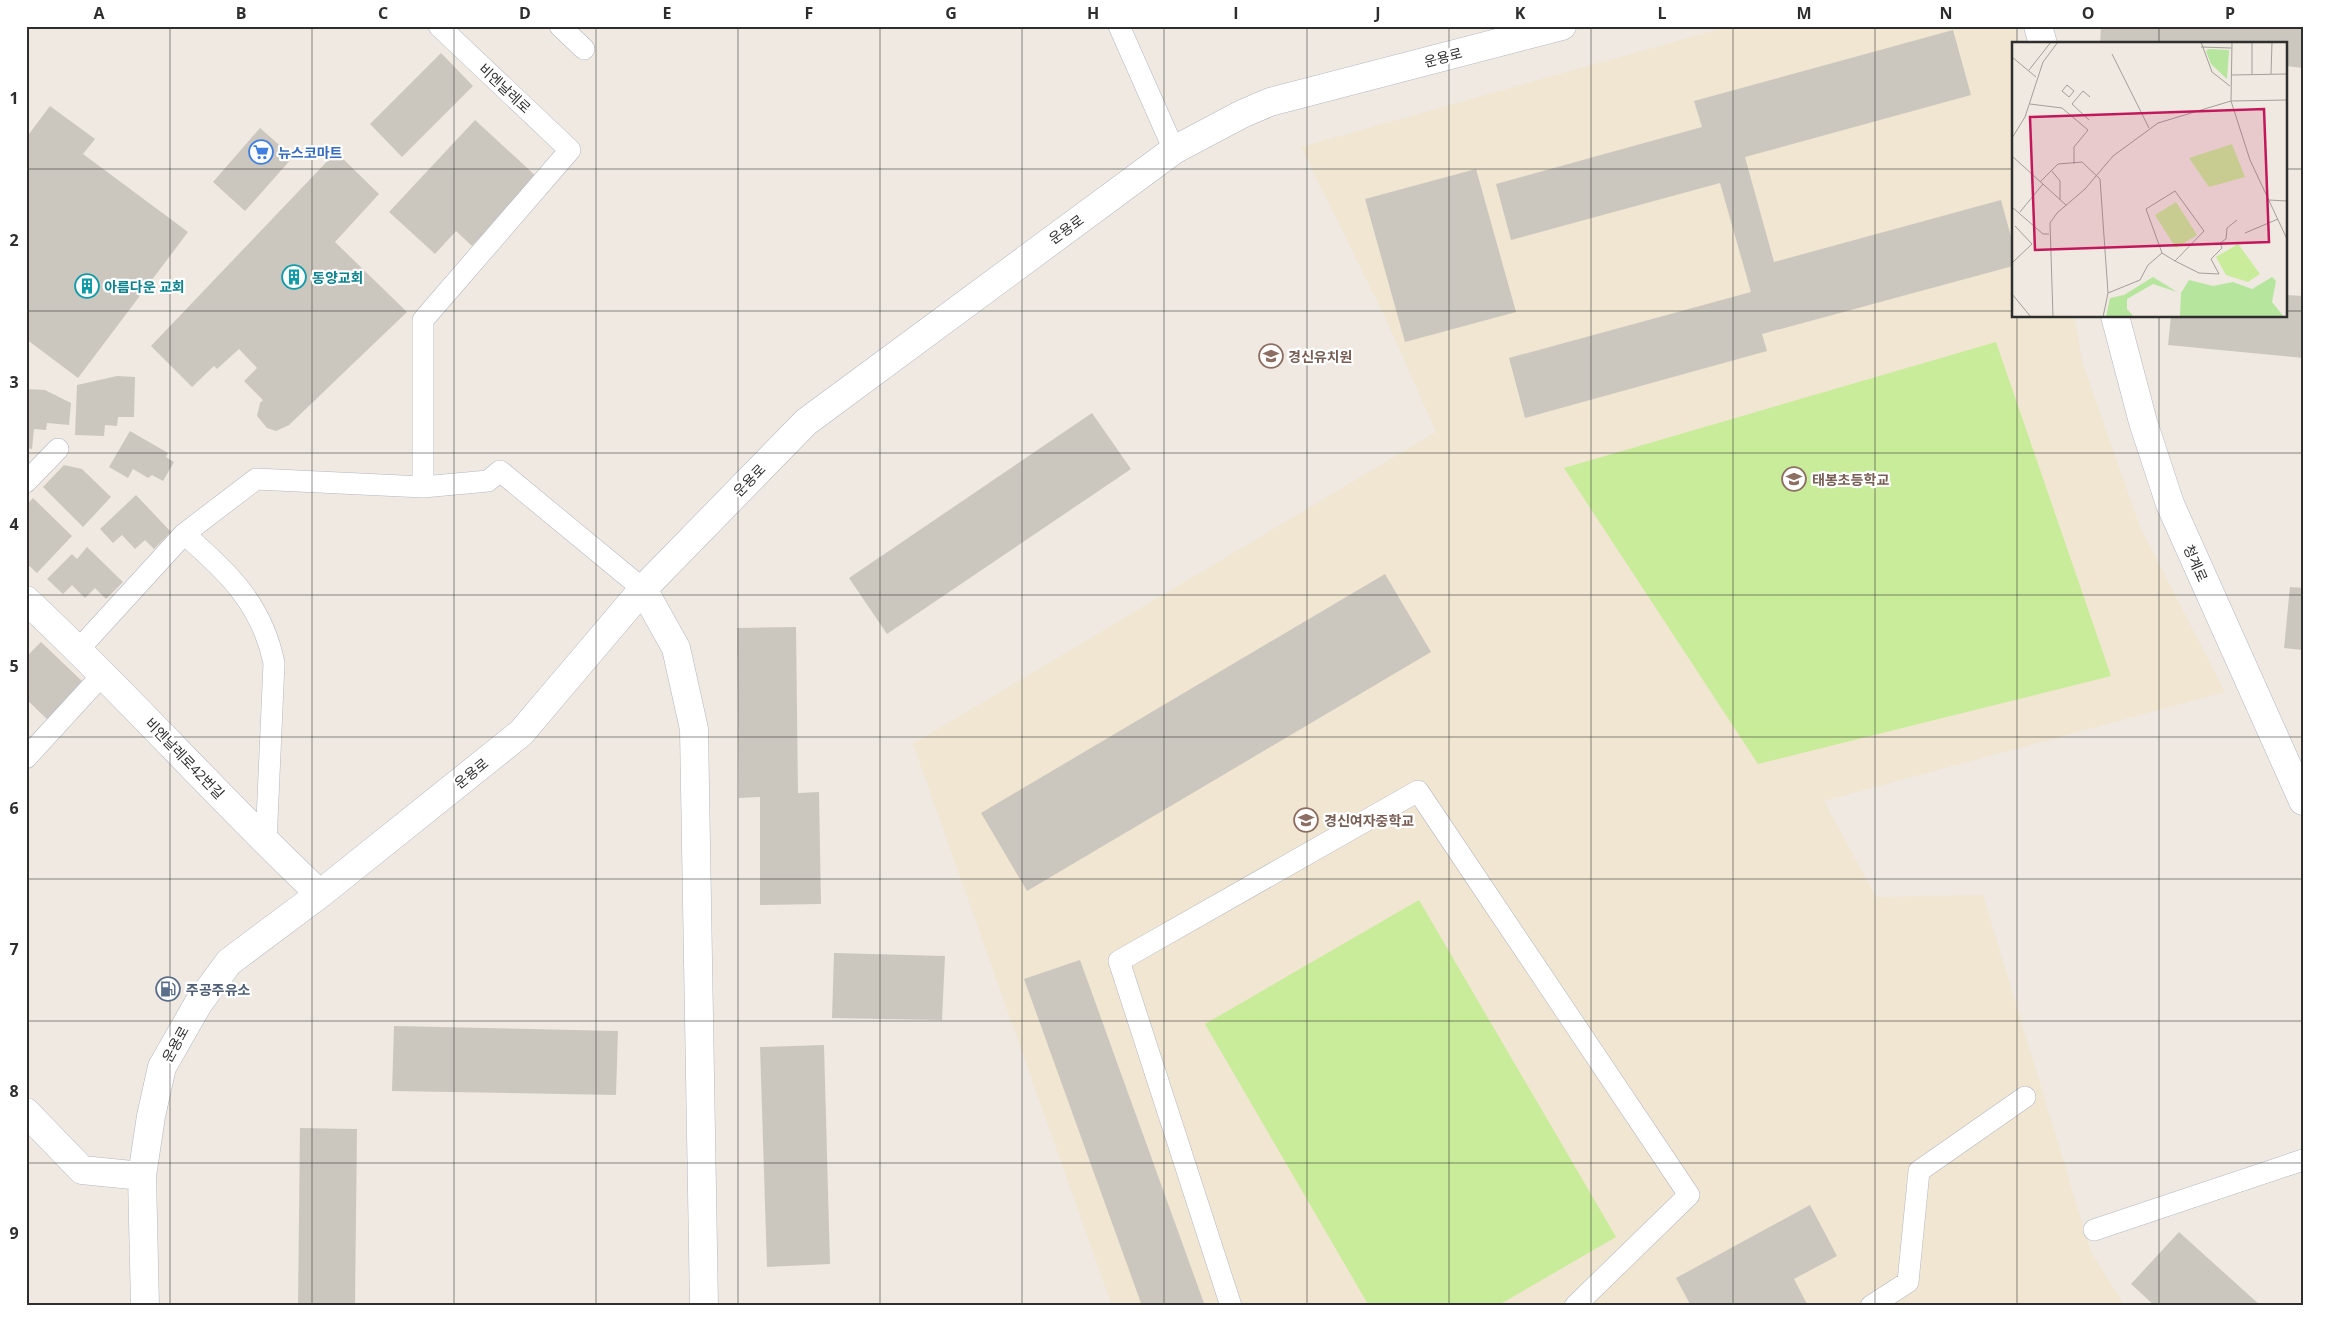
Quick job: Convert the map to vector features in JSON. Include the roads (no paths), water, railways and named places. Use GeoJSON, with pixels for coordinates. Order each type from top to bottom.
{"type":"FeatureCollection","features":[{"type":"Feature","properties":{"kind":"street","name":"운용로"},"geometry":{"type":"LineString","coordinates":[[145,1306],[142,1176],[151,1116],[162,1067],[198,1004],[229,962],[320,894],[521,733],[642,589],[806,422],[1174,150],[1242,114],[1270,102],[1562,26]]}},
{"type":"Feature","properties":{"kind":"street"},"geometry":{"type":"LineString","coordinates":[[2038,26],[2042,42]]}},
{"type":"Feature","properties":{"kind":"street","name":"청계로"},"geometry":{"type":"LineString","coordinates":[[2116,318],[2143,422],[2170,504],[2303,801]]}},
{"type":"Feature","properties":{"kind":"street"},"geometry":{"type":"LineString","coordinates":[[642,589],[676,648],[694,729],[704,1306]]}},
{"type":"Feature","properties":{"kind":"street","name":"비엔날레로42번길"},"geometry":{"type":"LineString","coordinates":[[26,600],[104,673],[266,843],[320,894]]}},
{"type":"Feature","properties":{"kind":"street"},"geometry":{"type":"LineString","coordinates":[[26,1112],[82,1170],[142,1176]]}},
{"type":"Feature","properties":{"kind":"lane","name":"비엔날레로"},"geometry":{"type":"LineString","coordinates":[[424,488],[423,320],[570,150],[439,26]]}},
{"type":"Feature","properties":{"kind":"lane"},"geometry":{"type":"LineString","coordinates":[[560,26],[584,49]]}},
{"type":"Feature","properties":{"kind":"lane"},"geometry":{"type":"LineString","coordinates":[[1118,26],[1174,150]]}},
{"type":"Feature","properties":{"kind":"lane"},"geometry":{"type":"LineString","coordinates":[[26,482],[58,449]]}},
{"type":"Feature","properties":{"kind":"lane"},"geometry":{"type":"LineString","coordinates":[[79,649],[184,534],[256,479],[424,488],[488,481],[500,471],[642,589]]}},
{"type":"Feature","properties":{"kind":"lane"},"geometry":{"type":"LineString","coordinates":[[184,534],[224,569],[248,599],[272,650],[274,663],[266,843]]}},
{"type":"Feature","properties":{"kind":"lane"},"geometry":{"type":"LineString","coordinates":[[26,758],[104,673]]}},
{"type":"Feature","properties":{"kind":"lane"},"geometry":{"type":"LineString","coordinates":[[1231,1306],[1119,961],[1418,791],[1689,1195],[1575,1306]]}},
{"type":"Feature","properties":{"kind":"lane"},"geometry":{"type":"LineString","coordinates":[[1871,1306],[1908,1282],[1919,1171],[2025,1096]]}},
{"type":"Feature","properties":{"kind":"lane"},"geometry":{"type":"LineString","coordinates":[[2094,1230],[2303,1160]]}},
{"type":"Feature","properties":{"kind":"place","name":"뉴스코마트"},"geometry":{"type":"Point","coordinates":[261,152]}},
{"type":"Feature","properties":{"kind":"place","name":"동양교회"},"geometry":{"type":"Point","coordinates":[294,277]}},
{"type":"Feature","properties":{"kind":"place","name":"아름다운 교회"},"geometry":{"type":"Point","coordinates":[87,286]}},
{"type":"Feature","properties":{"kind":"place","name":"경신유치원"},"geometry":{"type":"Point","coordinates":[1271,356]}},
{"type":"Feature","properties":{"kind":"place","name":"태봉초등학교"},"geometry":{"type":"Point","coordinates":[1794,479]}},
{"type":"Feature","properties":{"kind":"place","name":"경신여자중학교"},"geometry":{"type":"Point","coordinates":[1306,820]}},
{"type":"Feature","properties":{"kind":"place","name":"주공주유소"},"geometry":{"type":"Point","coordinates":[168,989]}}]}
